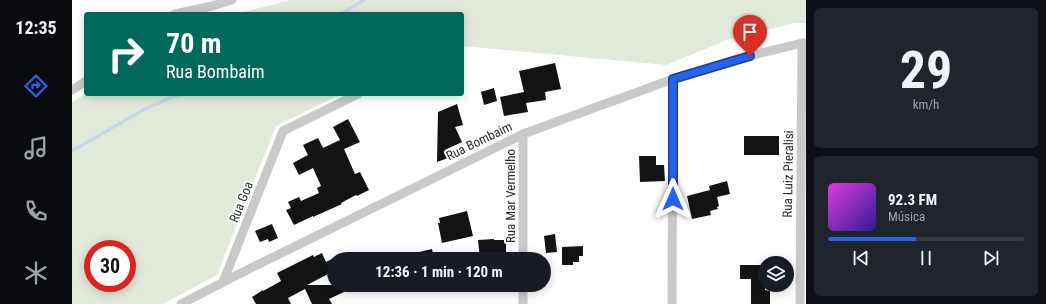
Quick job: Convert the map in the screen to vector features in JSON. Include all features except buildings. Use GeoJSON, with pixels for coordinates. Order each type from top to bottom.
{"type":"FeatureCollection","features":[{"type":"Feature","properties":{"kind":"street"},"geometry":{"type":"LineString","coordinates":[[184,12],[232,0]]}},
{"type":"Feature","properties":{"kind":"street","name":"Rua Bombaim"},"geometry":{"type":"LineString","coordinates":[[181,304],[523,134],[673,79],[737,60],[804,43]]}},
{"type":"Feature","properties":{"kind":"street","name":"Rua Luiz Pieralisi"},"geometry":{"type":"LineString","coordinates":[[800,304],[803,284],[804,43]]}},
{"type":"Feature","properties":{"kind":"street"},"geometry":{"type":"LineString","coordinates":[[672,304],[673,79]]}},
{"type":"Feature","properties":{"kind":"street"},"geometry":{"type":"LineString","coordinates":[[72,90],[84,82]]}},
{"type":"Feature","properties":{"kind":"street","name":"Rua Goa"},"geometry":{"type":"LineString","coordinates":[[223,282],[283,131],[354,96]]}},
{"type":"Feature","properties":{"kind":"street","name":"Rua Mar Vermelho"},"geometry":{"type":"LineString","coordinates":[[523,134],[523,252]]}},
{"type":"Feature","properties":{"kind":"street"},"geometry":{"type":"LineString","coordinates":[[523,292],[523,304]]}},
{"type":"Feature","properties":{"kind":"green space"},"geometry":{"type":"Polygon","coordinates":[[[290,0],[806,0],[806,23],[794,23],[727,40],[666,65],[464,46],[464,12],[244,12],[290,0]]]}},
{"type":"Feature","properties":{"kind":"green space"},"geometry":{"type":"Polygon","coordinates":[[[84,95],[337,96],[276,126],[217,275],[163,304],[72,304],[72,102],[84,95]]]}},
{"type":"Feature","properties":{"kind":"waterway"},"geometry":{"type":"LineString","coordinates":[[344,12],[364,0]]}},
{"type":"Feature","properties":{"kind":"waterway"},"geometry":{"type":"LineString","coordinates":[[72,151],[145,109],[175,96]]}},
{"type":"Feature","properties":{"kind":"route"},"geometry":{"type":"LineString","coordinates":[[673,199],[673,79],[750,56]]}}]}
